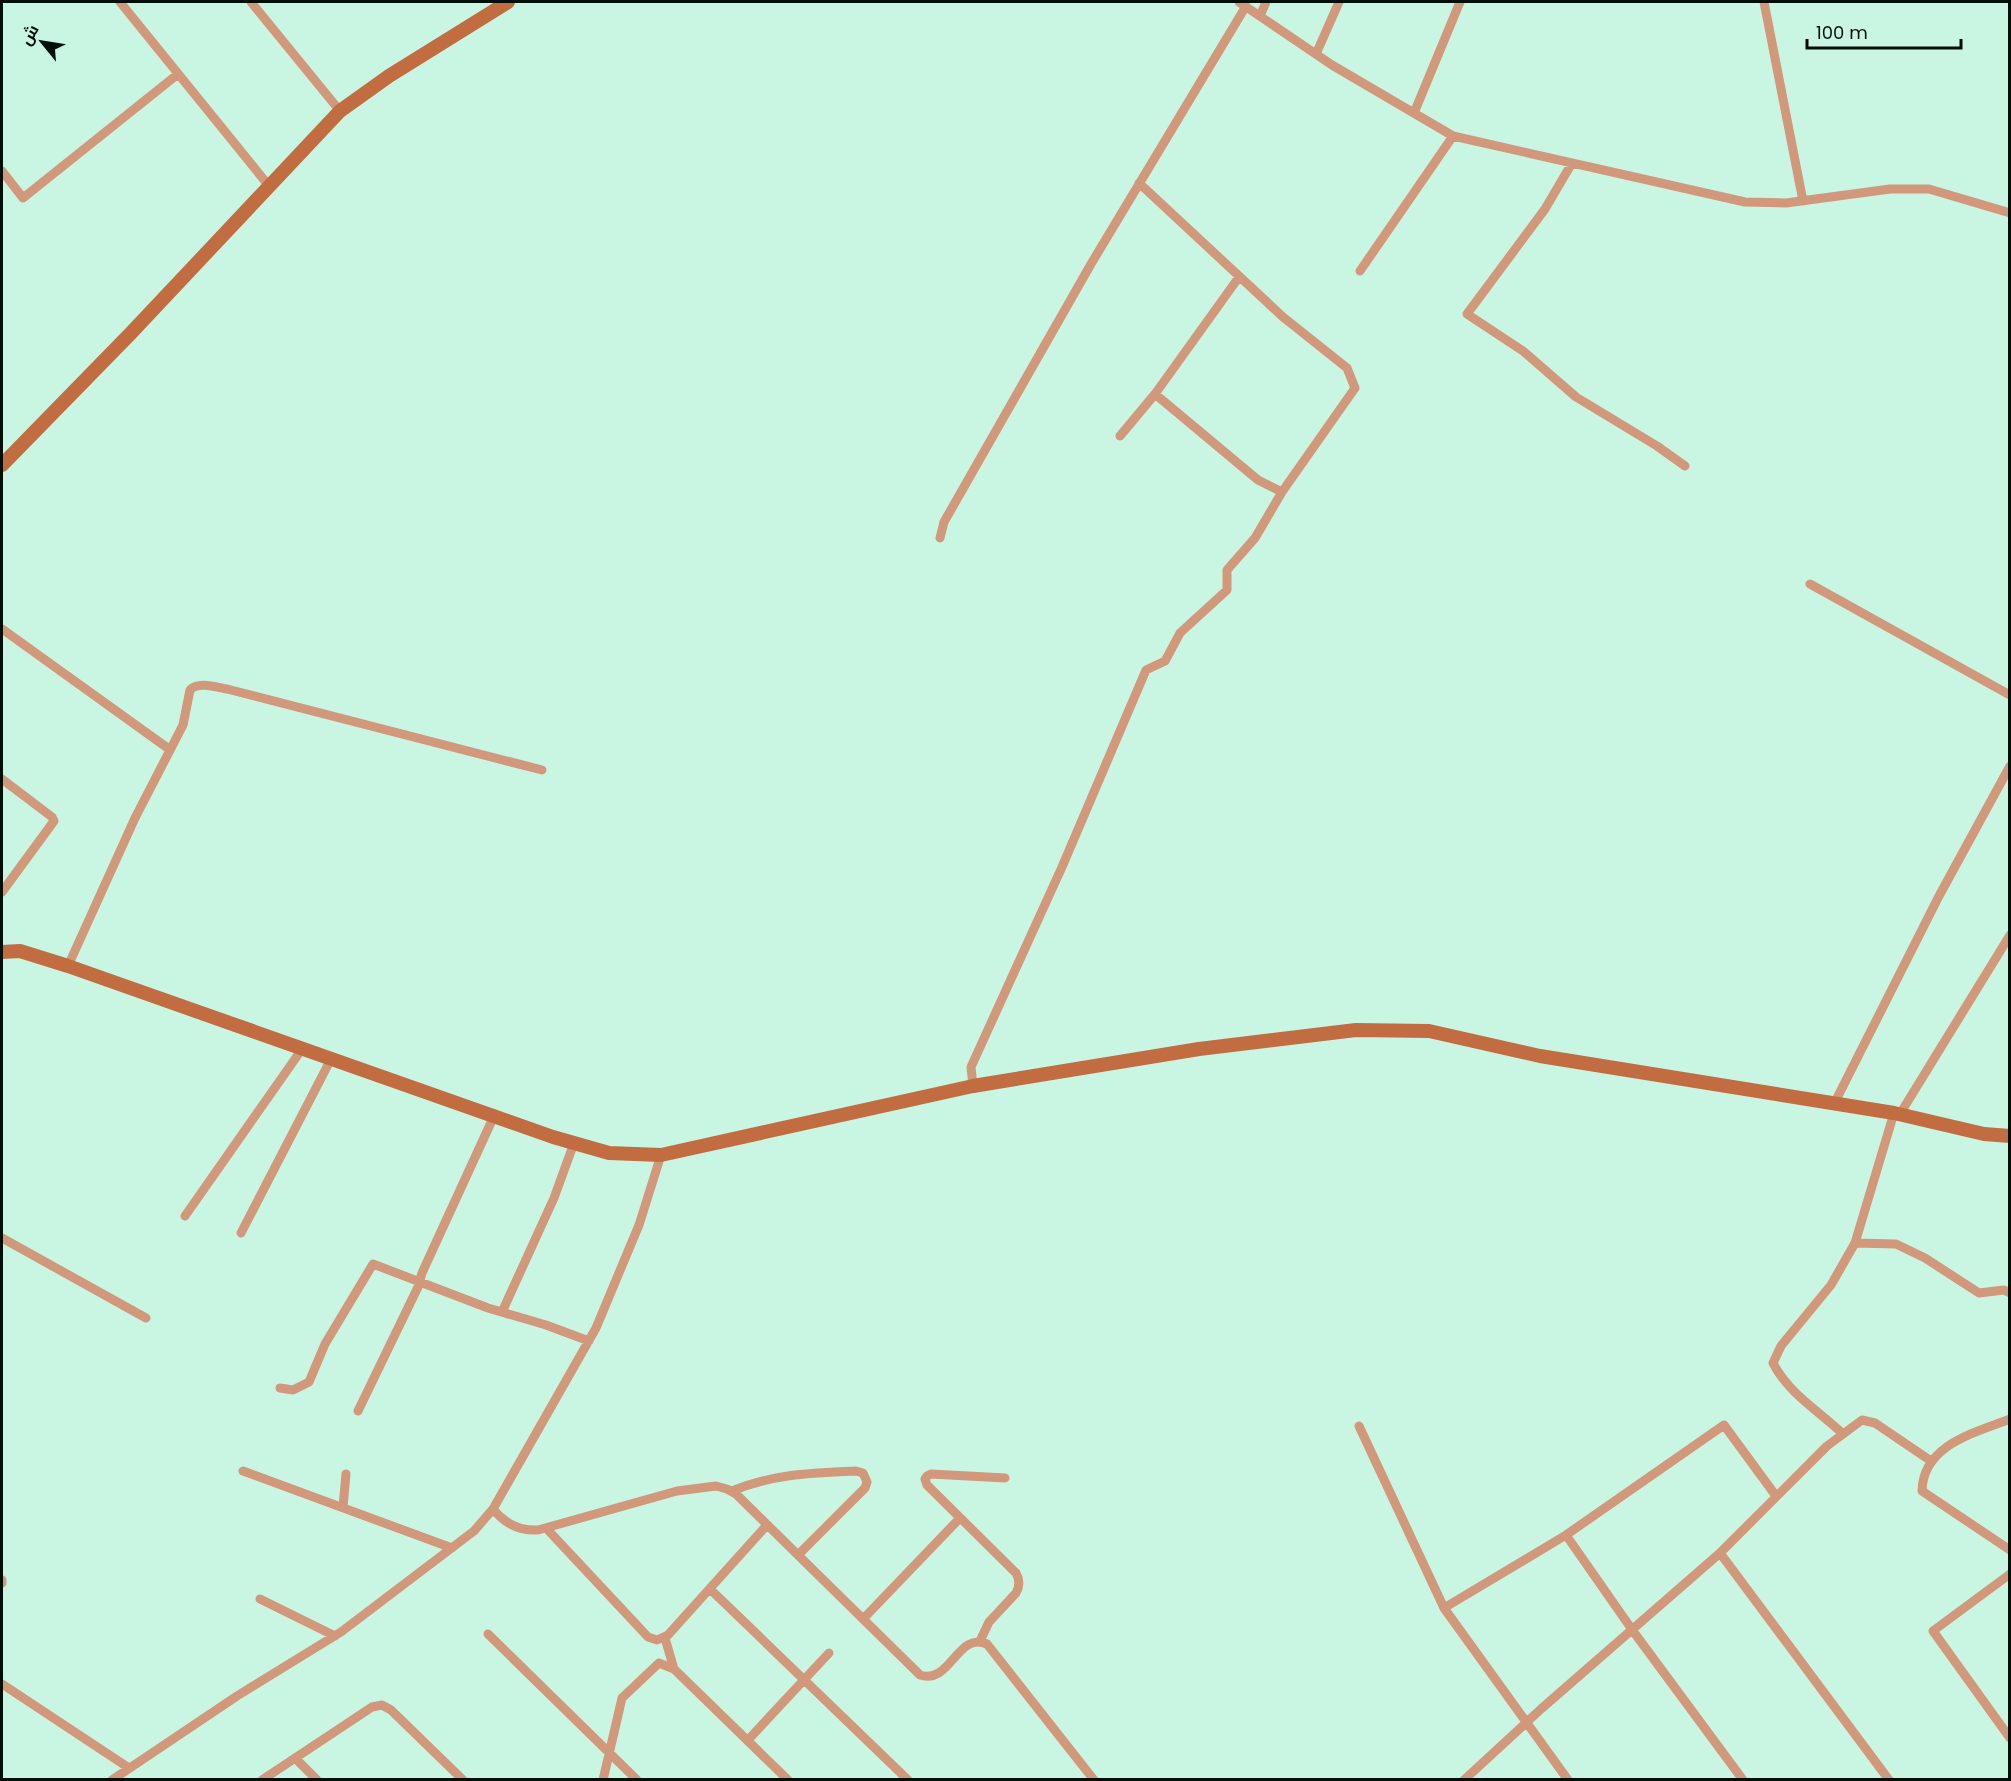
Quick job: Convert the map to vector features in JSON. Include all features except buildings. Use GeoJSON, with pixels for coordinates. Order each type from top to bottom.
{"type":"FeatureCollection","features":[{"type":"Feature","properties":{"kind":"street"},"geometry":{"type":"LineString","coordinates":[[120,2],[268,186]]}},
{"type":"Feature","properties":{"kind":"street"},"geometry":{"type":"LineString","coordinates":[[251,2],[340,111]]}},
{"type":"Feature","properties":{"kind":"street"},"geometry":{"type":"LineString","coordinates":[[2,465],[131,333],[340,111],[389,76],[508,2]]}},
{"type":"Feature","properties":{"kind":"street"},"geometry":{"type":"LineString","coordinates":[[1260,16],[1266,2]]}},
{"type":"Feature","properties":{"kind":"street"},"geometry":{"type":"LineString","coordinates":[[1316,54],[1339,2]]}},
{"type":"Feature","properties":{"kind":"street"},"geometry":{"type":"LineString","coordinates":[[1414,113],[1460,2]]}},
{"type":"Feature","properties":{"kind":"street"},"geometry":{"type":"LineString","coordinates":[[1764,2],[1803,201]]}},
{"type":"Feature","properties":{"kind":"street"},"geometry":{"type":"LineString","coordinates":[[940,538],[944,522],[1243,4],[1316,54],[1453,136],[1745,202],[1786,203],[1890,189],[1929,189],[2010,213]]}},
{"type":"Feature","properties":{"kind":"street"},"geometry":{"type":"LineString","coordinates":[[2,171],[23,198],[178,74]]}},
{"type":"Feature","properties":{"kind":"street"},"geometry":{"type":"LineString","coordinates":[[1360,271],[1453,136]]}},
{"type":"Feature","properties":{"kind":"street"},"geometry":{"type":"LineString","coordinates":[[1572,163],[1545,209],[1467,314],[1523,351],[1576,397],[1657,446],[1685,466]]}},
{"type":"Feature","properties":{"kind":"street"},"geometry":{"type":"LineString","coordinates":[[973,1086],[971,1067],[1062,867],[1146,670],[1165,662],[1180,633],[1227,590],[1227,570],[1255,538],[1282,492],[1355,388],[1347,368],[1283,317],[1139,183]]}},
{"type":"Feature","properties":{"kind":"street"},"geometry":{"type":"LineString","coordinates":[[1120,436],[1155,394],[1239,277]]}},
{"type":"Feature","properties":{"kind":"street"},"geometry":{"type":"LineString","coordinates":[[1155,394],[1258,480],[1282,492]]}},
{"type":"Feature","properties":{"kind":"street"},"geometry":{"type":"LineString","coordinates":[[1810,584],[2010,695]]}},
{"type":"Feature","properties":{"kind":"street"},"geometry":{"type":"LineString","coordinates":[[2,629],[169,749]]}},
{"type":"Feature","properties":{"kind":"street"},"geometry":{"type":"LineString","coordinates":[[68,966],[169,749],[183,725],[190,690],[194,686],[227,689],[542,770]]}},
{"type":"Feature","properties":{"kind":"street"},"geometry":{"type":"LineString","coordinates":[[1834,1104],[1939,896],[2010,766]]}},
{"type":"Feature","properties":{"kind":"street"},"geometry":{"type":"LineString","coordinates":[[2,779],[52,817],[54,821],[2,892]]}},
{"type":"Feature","properties":{"kind":"street"},"geometry":{"type":"LineString","coordinates":[[1843,1434],[1791,1389],[1779,1375],[1773,1363],[1781,1346],[1831,1285],[1855,1243],[1897,1114],[2010,935]]}},
{"type":"Feature","properties":{"kind":"street"},"geometry":{"type":"LineString","coordinates":[[2,952],[20,951],[68,966],[494,1116],[574,1143],[609,1152],[661,1155],[973,1086],[1231,1045],[1356,1030],[1429,1032],[1540,1056],[1897,1114],[1984,1134],[2009,1136]]}},
{"type":"Feature","properties":{"kind":"street"},"geometry":{"type":"LineString","coordinates":[[185,1216],[302,1049]]}},
{"type":"Feature","properties":{"kind":"street"},"geometry":{"type":"LineString","coordinates":[[241,1233],[331,1059]]}},
{"type":"Feature","properties":{"kind":"street"},"geometry":{"type":"LineString","coordinates":[[358,1411],[420,1281],[494,1116]]}},
{"type":"Feature","properties":{"kind":"street"},"geometry":{"type":"LineString","coordinates":[[502,1312],[554,1198],[574,1143]]}},
{"type":"Feature","properties":{"kind":"street"},"geometry":{"type":"LineString","coordinates":[[112,1779],[237,1696],[335,1636],[474,1531],[493,1509],[596,1328],[639,1225],[661,1155]]}},
{"type":"Feature","properties":{"kind":"street"},"geometry":{"type":"LineString","coordinates":[[2,1238],[146,1318]]}},
{"type":"Feature","properties":{"kind":"street"},"geometry":{"type":"LineString","coordinates":[[1855,1243],[1896,1244],[1925,1258],[1979,1293],[2004,1290],[2010,1293]]}},
{"type":"Feature","properties":{"kind":"street"},"geometry":{"type":"LineString","coordinates":[[280,1388],[293,1390],[309,1382],[325,1344],[374,1264],[502,1312],[589,1341]]}},
{"type":"Feature","properties":{"kind":"street"},"geometry":{"type":"LineString","coordinates":[[2010,1419],[1954,1440],[1931,1461],[1922,1478],[1922,1491],[2010,1550]]}},
{"type":"Feature","properties":{"kind":"street"},"geometry":{"type":"LineString","coordinates":[[1464,1779],[1720,1553],[1827,1446],[1862,1420],[1875,1423],[1931,1461]]}},
{"type":"Feature","properties":{"kind":"street"},"geometry":{"type":"LineString","coordinates":[[1444,1608],[1566,1535],[1724,1425],[1776,1496]]}},
{"type":"Feature","properties":{"kind":"street"},"geometry":{"type":"LineString","coordinates":[[1359,1426],[1444,1608],[1525,1723],[1568,1779]]}},
{"type":"Feature","properties":{"kind":"street"},"geometry":{"type":"LineString","coordinates":[[243,1471],[452,1548]]}},
{"type":"Feature","properties":{"kind":"street"},"geometry":{"type":"LineString","coordinates":[[732,1491],[755,1482],[785,1475],[856,1471],[863,1473],[867,1482],[865,1488],[798,1556]]}},
{"type":"Feature","properties":{"kind":"street"},"geometry":{"type":"LineString","coordinates":[[343,1507],[346,1474]]}},
{"type":"Feature","properties":{"kind":"street"},"geometry":{"type":"LineString","coordinates":[[980,1641],[989,1622],[1016,1593],[1019,1583],[1016,1573],[926,1483],[927,1476],[931,1474],[1005,1478]]}},
{"type":"Feature","properties":{"kind":"street"},"geometry":{"type":"LineString","coordinates":[[493,1509],[505,1521],[521,1529],[538,1530],[677,1491],[716,1486],[732,1491],[864,1618],[916,1673],[932,1677],[939,1674],[967,1645],[980,1641],[990,1646],[1094,1779]]}},
{"type":"Feature","properties":{"kind":"street"},"geometry":{"type":"LineString","coordinates":[[864,1618],[960,1518]]}},
{"type":"Feature","properties":{"kind":"street"},"geometry":{"type":"LineString","coordinates":[[547,1529],[648,1637],[657,1640],[665,1638],[767,1525]]}},
{"type":"Feature","properties":{"kind":"street"},"geometry":{"type":"LineString","coordinates":[[1566,1535],[1743,1779]]}},
{"type":"Feature","properties":{"kind":"street"},"geometry":{"type":"LineString","coordinates":[[1720,1553],[1890,1779]]}},
{"type":"Feature","properties":{"kind":"street"},"geometry":{"type":"LineString","coordinates":[[2010,1575],[1933,1631],[2010,1738]]}},
{"type":"Feature","properties":{"kind":"street"},"geometry":{"type":"LineString","coordinates":[[710,1588],[908,1779]]}},
{"type":"Feature","properties":{"kind":"street"},"geometry":{"type":"LineString","coordinates":[[260,1599],[335,1636]]}},
{"type":"Feature","properties":{"kind":"street"},"geometry":{"type":"LineString","coordinates":[[488,1634],[637,1779]]}},
{"type":"Feature","properties":{"kind":"street"},"geometry":{"type":"LineString","coordinates":[[665,1638],[674,1669]]}},
{"type":"Feature","properties":{"kind":"street"},"geometry":{"type":"LineString","coordinates":[[748,1740],[829,1653]]}},
{"type":"Feature","properties":{"kind":"street"},"geometry":{"type":"LineString","coordinates":[[603,1779],[622,1698],[659,1663],[674,1669],[788,1779]]}},
{"type":"Feature","properties":{"kind":"street"},"geometry":{"type":"LineString","coordinates":[[2,1684],[129,1768]]}},
{"type":"Feature","properties":{"kind":"street"},"geometry":{"type":"LineString","coordinates":[[262,1779],[372,1707],[382,1705],[391,1710],[463,1779]]}},
{"type":"Feature","properties":{"kind":"street"},"geometry":{"type":"LineString","coordinates":[[295,1758],[317,1779]]}},
{"type":"Feature","properties":{"kind":"street"},"geometry":{"type":"LineString","coordinates":[[892,1779],[899,1771]]}}]}
